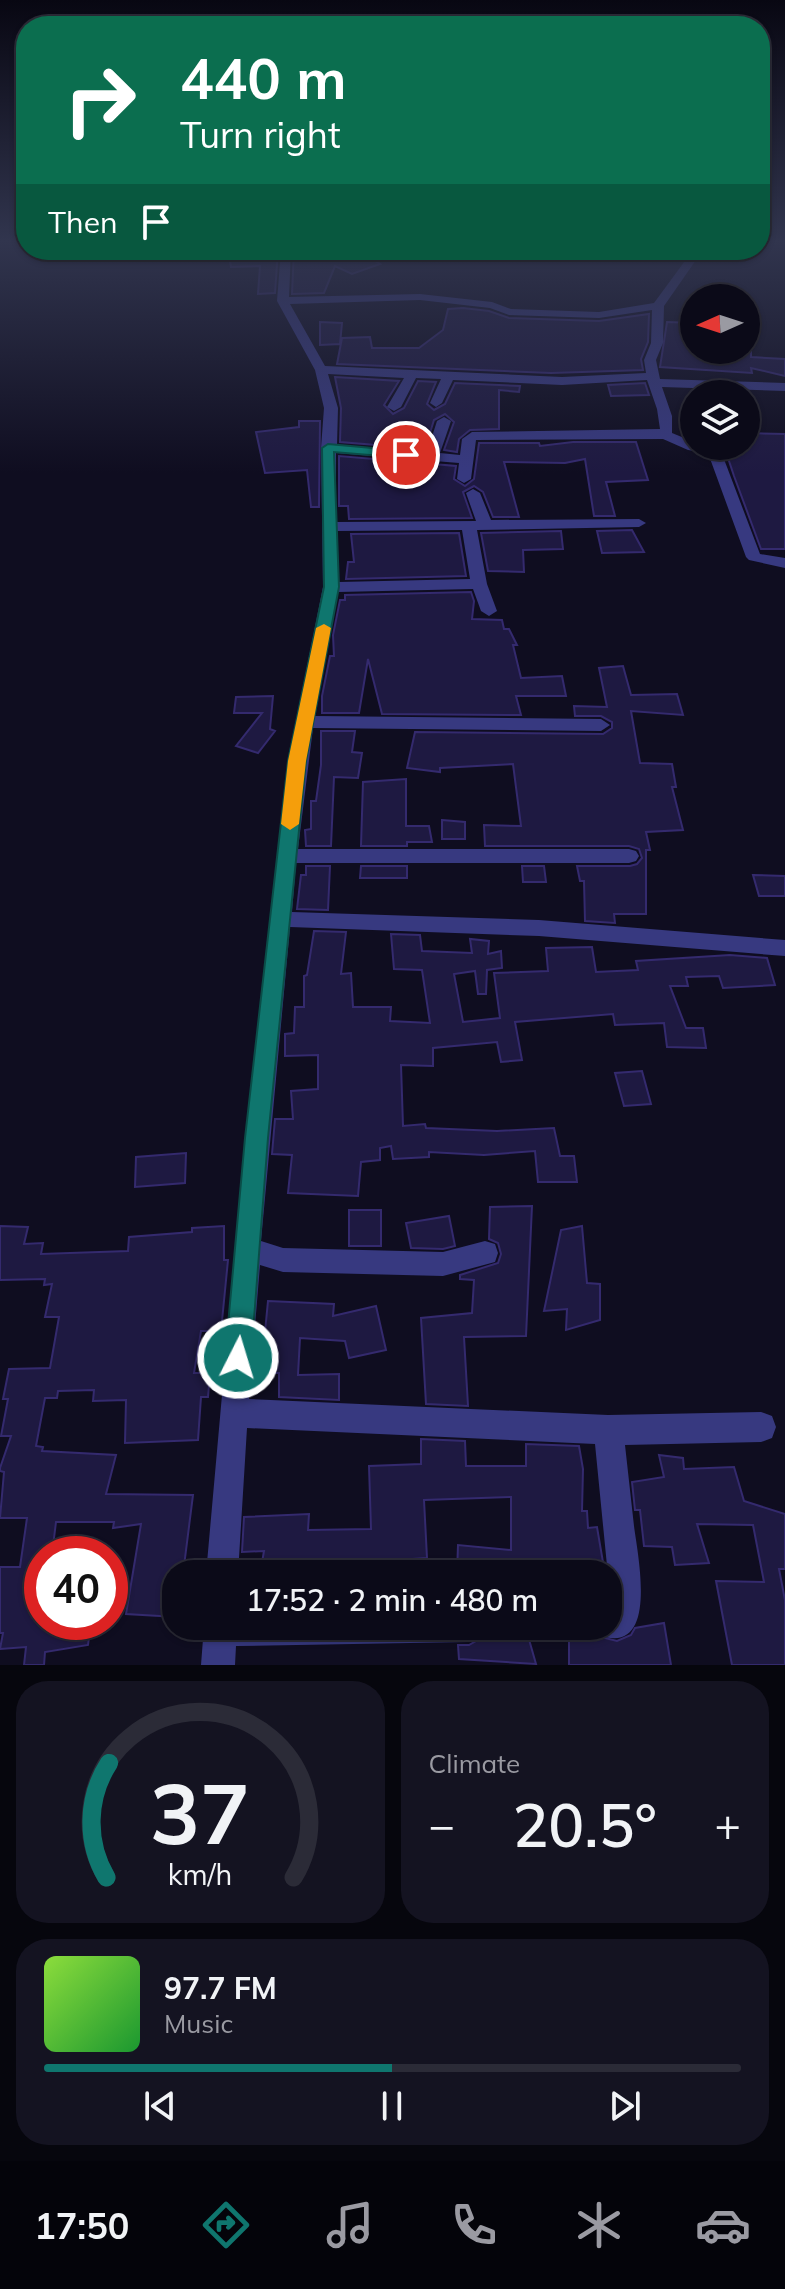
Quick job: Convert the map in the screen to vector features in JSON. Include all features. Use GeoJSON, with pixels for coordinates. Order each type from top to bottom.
{"type":"FeatureCollection","features":[{"type":"Feature","properties":{"kind":"street"},"geometry":{"type":"LineString","coordinates":[[223,1560],[247,1249],[297,761],[331,587],[328,448],[331,408],[321,370],[290,318]]}},
{"type":"Feature","properties":{"kind":"street"},"geometry":{"type":"LineString","coordinates":[[658,318],[657,343],[650,360],[668,431],[665,435]]}},
{"type":"Feature","properties":{"kind":"street"},"geometry":{"type":"LineString","coordinates":[[321,370],[785,387]]}},
{"type":"Feature","properties":{"kind":"street"},"geometry":{"type":"LineString","coordinates":[[394,407],[412,374]]}},
{"type":"Feature","properties":{"kind":"street"},"geometry":{"type":"LineString","coordinates":[[436,403],[449,376]]}},
{"type":"Feature","properties":{"kind":"street"},"geometry":{"type":"LineString","coordinates":[[432,457],[444,421]]}},
{"type":"Feature","properties":{"kind":"street"},"geometry":{"type":"LineString","coordinates":[[464,479],[469,439],[472,436],[665,435],[693,447],[714,449],[754,557],[785,563]]}},
{"type":"Feature","properties":{"kind":"street"},"geometry":{"type":"LineString","coordinates":[[328,448],[468,460]]}},
{"type":"Feature","properties":{"kind":"street"},"geometry":{"type":"LineString","coordinates":[[473,493],[479,584],[489,611]]}},
{"type":"Feature","properties":{"kind":"street"},"geometry":{"type":"LineString","coordinates":[[329,527],[639,523]]}},
{"type":"Feature","properties":{"kind":"street"},"geometry":{"type":"LineString","coordinates":[[331,587],[479,584]]}},
{"type":"Feature","properties":{"kind":"street"},"geometry":{"type":"LineString","coordinates":[[305,722],[601,725]]}},
{"type":"Feature","properties":{"kind":"street"},"geometry":{"type":"LineString","coordinates":[[287,856],[629,856]]}},
{"type":"Feature","properties":{"kind":"street"},"geometry":{"type":"LineString","coordinates":[[281,919],[539,928],[785,948]]}},
{"type":"Feature","properties":{"kind":"street"},"geometry":{"type":"LineString","coordinates":[[247,1249],[283,1260],[443,1264],[485,1253]]}},
{"type":"Feature","properties":{"kind":"street"},"geometry":{"type":"LineString","coordinates":[[234,1413],[608,1430],[761,1427]]}},
{"type":"Feature","properties":{"kind":"street"},"geometry":{"type":"LineString","coordinates":[[608,1430],[626,1596],[622,1615]]}},
{"type":"Feature","properties":{"kind":"street"},"geometry":{"type":"LineString","coordinates":[[218,1665],[219,1640]]}},
{"type":"Feature","properties":{"kind":"building"},"geometry":{"type":"Polygon","coordinates":[[[446,318],[599,321],[649,318],[648,342],[641,359],[643,370],[551,373],[337,364],[342,338],[370,337],[372,348],[419,348],[443,330],[446,318]]]}},
{"type":"Feature","properties":{"kind":"building"},"geometry":{"type":"Polygon","coordinates":[[[320,322],[342,323],[340,344],[320,345],[320,322]]]}},
{"type":"Feature","properties":{"kind":"building"},"geometry":{"type":"Polygon","coordinates":[[[667,322],[680,322],[680,364],[760,364],[760,358],[785,359],[785,376],[751,368],[752,373],[660,367],[667,322]]]}},
{"type":"Feature","properties":{"kind":"building"},"geometry":{"type":"Polygon","coordinates":[[[335,377],[399,381],[384,405],[393,414],[404,408],[418,381],[436,382],[427,404],[434,410],[445,404],[455,383],[520,386],[519,392],[499,390],[499,429],[470,430],[459,439],[457,452],[444,450],[454,422],[445,414],[434,420],[425,449],[340,442],[341,408],[335,377]]]}},
{"type":"Feature","properties":{"kind":"building"},"geometry":{"type":"Polygon","coordinates":[[[645,383],[649,395],[611,396],[608,385],[645,383]]]}},
{"type":"Feature","properties":{"kind":"building"},"geometry":{"type":"Polygon","coordinates":[[[299,421],[320,421],[319,507],[311,507],[307,470],[265,473],[256,432],[299,427],[299,421]]]}},
{"type":"Feature","properties":{"kind":"building"},"geometry":{"type":"Polygon","coordinates":[[[760,433],[785,434],[785,549],[761,549],[729,460],[760,460],[760,433]]]}},
{"type":"Feature","properties":{"kind":"building"},"geometry":{"type":"Polygon","coordinates":[[[573,442],[636,442],[648,480],[606,482],[615,516],[594,516],[585,459],[565,463],[504,462],[519,517],[493,517],[483,492],[474,486],[463,492],[472,518],[349,519],[348,506],[339,506],[339,456],[456,466],[454,479],[465,486],[474,479],[479,443],[539,443],[540,446],[573,442]]]}},
{"type":"Feature","properties":{"kind":"building"},"geometry":{"type":"Polygon","coordinates":[[[632,530],[644,552],[602,553],[597,531],[632,530]]]}},
{"type":"Feature","properties":{"kind":"building"},"geometry":{"type":"Polygon","coordinates":[[[561,531],[563,549],[523,550],[524,572],[488,571],[481,533],[561,531]]]}},
{"type":"Feature","properties":{"kind":"building"},"geometry":{"type":"Polygon","coordinates":[[[459,533],[466,576],[346,579],[348,562],[354,562],[351,534],[459,533]]]}},
{"type":"Feature","properties":{"kind":"building"},"geometry":{"type":"Polygon","coordinates":[[[471,592],[474,601],[472,619],[502,620],[504,629],[509,629],[517,645],[513,645],[521,678],[562,676],[566,696],[516,696],[521,715],[382,714],[368,659],[359,713],[322,713],[330,656],[334,656],[333,635],[340,600],[345,600],[345,595],[471,592]]]}},
{"type":"Feature","properties":{"kind":"building"},"geometry":{"type":"Polygon","coordinates":[[[623,666],[631,695],[677,694],[683,715],[631,711],[640,763],[672,764],[676,787],[672,787],[683,830],[646,832],[650,850],[646,850],[646,914],[614,914],[615,923],[585,921],[584,881],[580,881],[577,866],[630,866],[642,858],[639,849],[629,846],[485,846],[484,825],[521,826],[513,764],[440,768],[440,772],[407,768],[415,732],[603,734],[612,728],[612,722],[601,716],[575,716],[574,706],[607,707],[599,668],[623,666]]]}},
{"type":"Feature","properties":{"kind":"building"},"geometry":{"type":"Polygon","coordinates":[[[273,696],[270,729],[275,731],[258,753],[236,746],[262,713],[234,713],[236,697],[273,696]]]}},
{"type":"Feature","properties":{"kind":"building"},"geometry":{"type":"Polygon","coordinates":[[[321,731],[355,731],[352,752],[362,753],[358,778],[334,777],[331,846],[306,846],[305,830],[311,829],[311,801],[316,801],[321,765],[321,731]]]}},
{"type":"Feature","properties":{"kind":"building"},"geometry":{"type":"Polygon","coordinates":[[[406,779],[406,826],[429,826],[432,842],[407,842],[407,846],[361,846],[363,782],[406,779]]]}},
{"type":"Feature","properties":{"kind":"building"},"geometry":{"type":"Polygon","coordinates":[[[442,820],[465,822],[465,839],[442,839],[442,820]]]}},
{"type":"Feature","properties":{"kind":"building"},"geometry":{"type":"Polygon","coordinates":[[[306,866],[330,866],[328,910],[297,909],[301,875],[306,875],[306,866]]]}},
{"type":"Feature","properties":{"kind":"building"},"geometry":{"type":"Polygon","coordinates":[[[361,866],[407,866],[407,878],[360,878],[361,866]]]}},
{"type":"Feature","properties":{"kind":"building"},"geometry":{"type":"Polygon","coordinates":[[[522,866],[544,866],[546,882],[523,882],[522,866]]]}},
{"type":"Feature","properties":{"kind":"building"},"geometry":{"type":"Polygon","coordinates":[[[753,875],[785,876],[785,896],[759,896],[753,875]]]}},
{"type":"Feature","properties":{"kind":"building"},"geometry":{"type":"Polygon","coordinates":[[[314,931],[346,932],[341,974],[351,973],[353,1007],[391,1007],[390,1021],[430,1023],[422,970],[394,969],[391,934],[420,935],[422,951],[472,953],[470,939],[489,941],[488,954],[501,951],[502,968],[487,970],[486,994],[478,994],[475,971],[454,974],[463,1022],[500,1018],[494,973],[548,971],[546,948],[592,947],[596,972],[638,970],[636,961],[730,955],[767,958],[775,985],[723,988],[719,976],[686,977],[688,986],[670,986],[686,1028],[703,1028],[706,1048],[667,1047],[664,1023],[615,1025],[613,1014],[515,1022],[522,1060],[501,1062],[497,1042],[433,1048],[433,1066],[401,1065],[403,1126],[425,1124],[426,1128],[497,1131],[554,1128],[560,1156],[574,1156],[577,1182],[538,1182],[535,1151],[484,1155],[429,1152],[429,1157],[393,1159],[391,1146],[380,1148],[380,1160],[361,1162],[358,1196],[288,1193],[292,1155],[272,1154],[275,1119],[293,1119],[291,1091],[318,1089],[318,1055],[285,1056],[285,1034],[294,1033],[295,1007],[304,1007],[304,976],[307,975],[314,931]]]}},
{"type":"Feature","properties":{"kind":"building"},"geometry":{"type":"Polygon","coordinates":[[[642,1071],[651,1104],[624,1106],[615,1073],[642,1071]]]}},
{"type":"Feature","properties":{"kind":"building"},"geometry":{"type":"Polygon","coordinates":[[[186,1153],[185,1183],[135,1187],[136,1157],[186,1153]]]}},
{"type":"Feature","properties":{"kind":"building"},"geometry":{"type":"Polygon","coordinates":[[[532,1206],[526,1336],[464,1337],[468,1406],[426,1404],[421,1318],[472,1313],[474,1280],[460,1279],[460,1275],[498,1263],[501,1254],[498,1243],[489,1239],[490,1207],[532,1206]]]}},
{"type":"Feature","properties":{"kind":"building"},"geometry":{"type":"Polygon","coordinates":[[[349,1210],[381,1210],[381,1246],[349,1246],[349,1210]]]}},
{"type":"Feature","properties":{"kind":"building"},"geometry":{"type":"Polygon","coordinates":[[[449,1216],[455,1246],[443,1249],[411,1248],[406,1223],[449,1216]]]}},
{"type":"Feature","properties":{"kind":"building"},"geometry":{"type":"Polygon","coordinates":[[[0,1226],[28,1227],[24,1244],[43,1243],[41,1254],[128,1251],[129,1237],[224,1226],[224,1260],[228,1260],[221,1331],[201,1331],[194,1373],[210,1373],[208,1397],[201,1397],[198,1440],[125,1443],[126,1400],[93,1401],[94,1390],[58,1391],[57,1398],[45,1398],[36,1446],[43,1447],[42,1451],[116,1455],[106,1494],[193,1495],[185,1560],[162,1560],[162,1616],[128,1614],[141,1524],[113,1528],[114,1522],[56,1522],[54,1536],[24,1536],[27,1518],[0,1518],[4,1472],[0,1468],[11,1436],[1,1436],[8,1399],[3,1399],[9,1369],[50,1368],[59,1317],[45,1317],[52,1284],[44,1285],[45,1279],[0,1280],[0,1226]]]}},
{"type":"Feature","properties":{"kind":"building"},"geometry":{"type":"Polygon","coordinates":[[[582,1226],[587,1283],[600,1284],[600,1320],[566,1330],[567,1309],[544,1311],[561,1230],[582,1226]]]}},
{"type":"Feature","properties":{"kind":"building"},"geometry":{"type":"Polygon","coordinates":[[[268,1301],[334,1304],[333,1316],[376,1306],[386,1350],[349,1358],[345,1341],[300,1338],[298,1375],[339,1374],[339,1400],[279,1397],[279,1373],[261,1373],[268,1301]]]}},
{"type":"Feature","properties":{"kind":"building"},"geometry":{"type":"Polygon","coordinates":[[[421,1439],[465,1441],[466,1466],[526,1466],[526,1444],[579,1446],[583,1469],[582,1511],[587,1511],[588,1528],[597,1527],[603,1560],[457,1560],[458,1545],[511,1550],[511,1497],[424,1500],[427,1558],[262,1560],[264,1551],[242,1552],[244,1517],[309,1514],[308,1530],[371,1529],[369,1466],[421,1464],[421,1439]]]}},
{"type":"Feature","properties":{"kind":"building"},"geometry":{"type":"Polygon","coordinates":[[[659,1455],[683,1458],[684,1469],[734,1467],[744,1501],[785,1514],[785,1569],[779,1569],[785,1600],[785,1665],[732,1665],[716,1581],[764,1582],[753,1525],[697,1524],[709,1563],[675,1565],[672,1547],[644,1546],[640,1510],[635,1510],[632,1482],[664,1477],[659,1455]]]}},
{"type":"Feature","properties":{"kind":"building"},"geometry":{"type":"Polygon","coordinates":[[[24,1539],[24,1640],[89,1640],[88,1645],[45,1652],[44,1665],[24,1665],[26,1647],[0,1649],[3,1633],[0,1633],[0,1567],[20,1567],[24,1539]]]}},
{"type":"Feature","properties":{"kind":"building"},"geometry":{"type":"Polygon","coordinates":[[[664,1623],[671,1665],[569,1665],[569,1640],[617,1641],[631,1635],[635,1628],[664,1623]]]}},
{"type":"Feature","properties":{"kind":"building"},"geometry":{"type":"Polygon","coordinates":[[[478,1640],[529,1640],[536,1664],[459,1659],[458,1645],[469,1645],[478,1640]]]}},
{"type":"Feature","properties":{"kind":"slow traffic"},"geometry":{"type":"LineString","coordinates":[[290,824],[297,761],[324,628]]}},
{"type":"Feature","properties":{"kind":"route"},"geometry":{"type":"LineString","coordinates":[[238,1358],[257,1138],[297,761],[331,587],[328,448],[406,455]]}}]}
